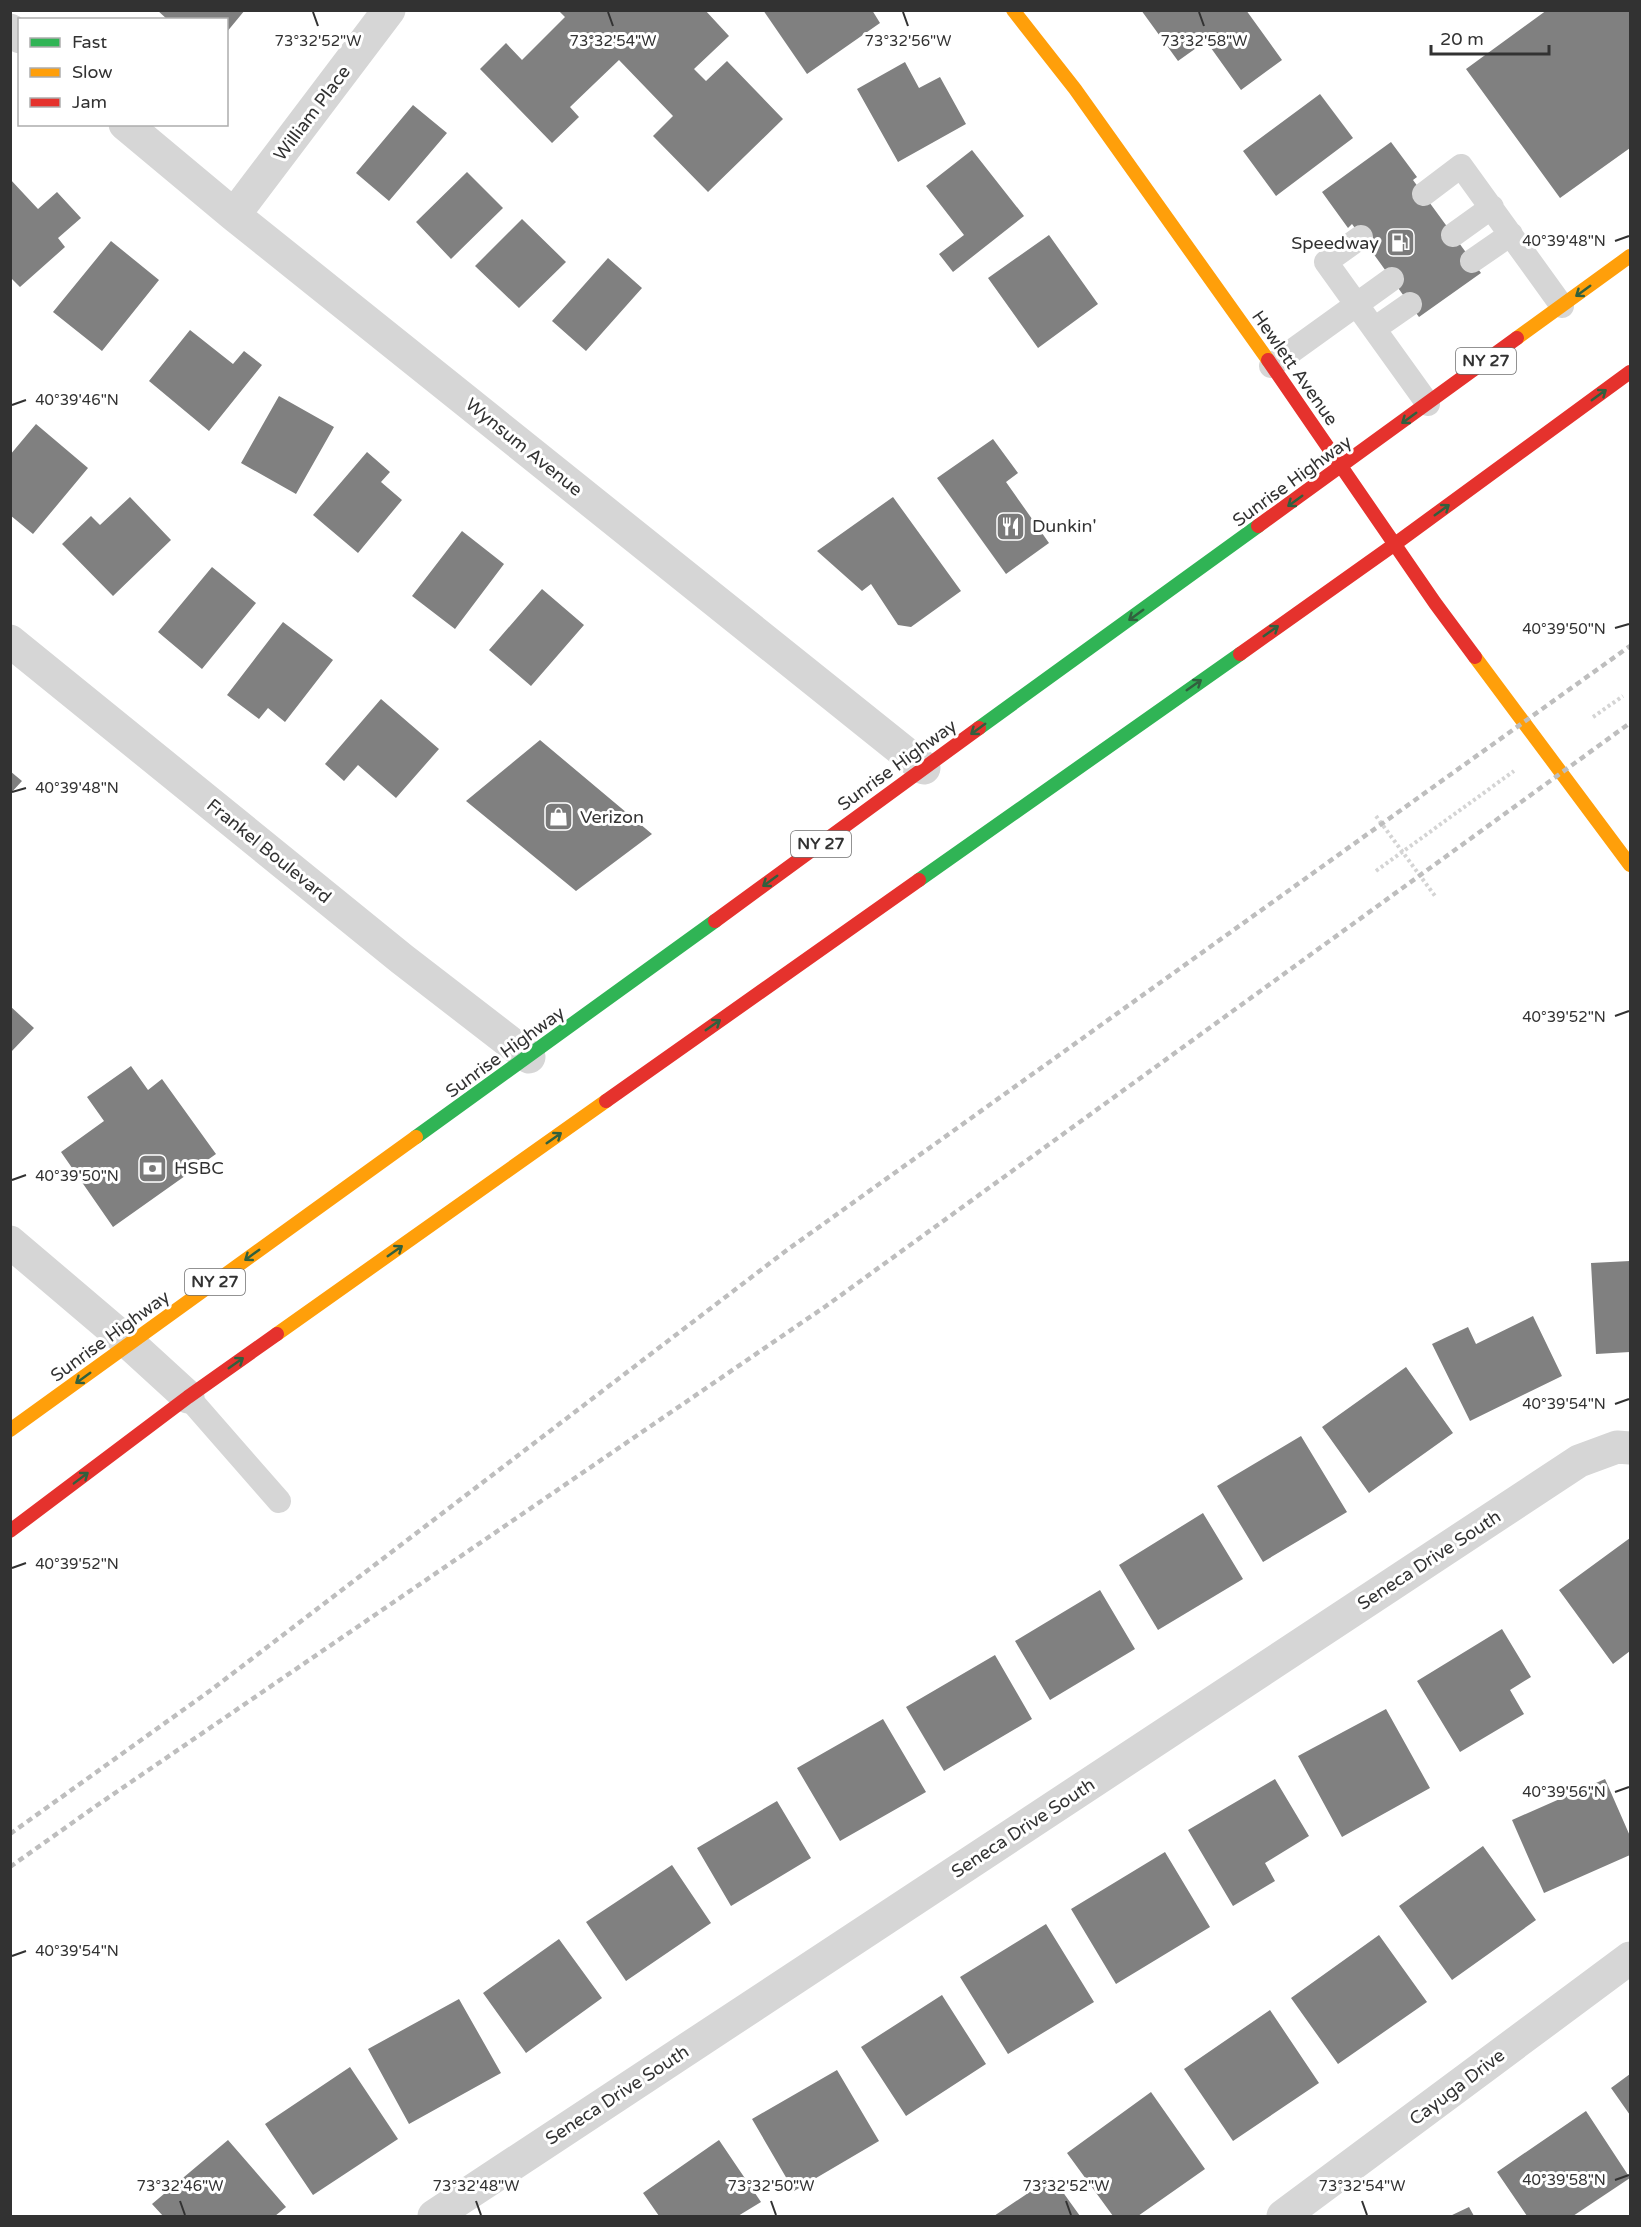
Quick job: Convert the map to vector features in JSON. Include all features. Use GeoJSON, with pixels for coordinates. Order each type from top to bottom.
{"type":"FeatureCollection","features":[{"type":"Feature","properties":{"kind":"main road","name":"Hewlett Avenue"},"geometry":{"type":"LineString","coordinates":[[1013,10],[1075,89],[1474,655],[1630,865]]}},
{"type":"Feature","properties":{"kind":"main road","name":"Sunrise Highway"},"geometry":{"type":"LineString","coordinates":[[10,1430],[329,1199],[529,1058],[924,768],[1630,256]]}},
{"type":"Feature","properties":{"kind":"main road"},"geometry":{"type":"LineString","coordinates":[[10,1531],[188,1397],[1395,544],[1630,372]]}},
{"type":"Feature","properties":{"kind":"street","name":"William Place"},"geometry":{"type":"LineString","coordinates":[[234,215],[389,10]]}},
{"type":"Feature","properties":{"kind":"street","name":"Wynsum Avenue"},"geometry":{"type":"LineString","coordinates":[[127,126],[234,215],[924,768]]}},
{"type":"Feature","properties":{"kind":"street","name":"Frankel Boulevard"},"geometry":{"type":"LineString","coordinates":[[10,641],[402,959],[529,1058]]}},
{"type":"Feature","properties":{"kind":"street"},"geometry":{"type":"LineString","coordinates":[[10,1242],[130,1344],[188,1397]]}},
{"type":"Feature","properties":{"kind":"street","name":"Seneca Drive South"},"geometry":{"type":"LineString","coordinates":[[434,2217],[1579,1461],[1624,1447]]}},
{"type":"Feature","properties":{"kind":"street","name":"Cayuga Drive"},"geometry":{"type":"LineString","coordinates":[[1283,2217],[1630,1958]]}},
{"type":"Feature","properties":{"kind":"lane"},"geometry":{"type":"LineString","coordinates":[[1424,194],[1461,166],[1562,306]]}},
{"type":"Feature","properties":{"kind":"lane"},"geometry":{"type":"LineString","coordinates":[[1453,234],[1492,207]]}},
{"type":"Feature","properties":{"kind":"lane"},"geometry":{"type":"LineString","coordinates":[[1472,261],[1511,234]]}},
{"type":"Feature","properties":{"kind":"lane"},"geometry":{"type":"LineString","coordinates":[[1362,237],[1326,262],[1428,404]]}},
{"type":"Feature","properties":{"kind":"lane"},"geometry":{"type":"LineString","coordinates":[[1271,366],[1392,279]]}},
{"type":"Feature","properties":{"kind":"lane"},"geometry":{"type":"LineString","coordinates":[[1374,329],[1410,304]]}},
{"type":"Feature","properties":{"kind":"lane"},"geometry":{"type":"LineString","coordinates":[[188,1397],[279,1501]]}},
{"type":"Feature","properties":{"kind":"path"},"geometry":{"type":"LineString","coordinates":[[1593,717],[1623,696]]}},
{"type":"Feature","properties":{"kind":"path"},"geometry":{"type":"LineString","coordinates":[[1376,871],[1521,766]]}},
{"type":"Feature","properties":{"kind":"path"},"geometry":{"type":"LineString","coordinates":[[1376,816],[1436,896]]}},
{"type":"Feature","properties":{"kind":"building"},"geometry":{"type":"Polygon","coordinates":[[[157,10],[245,10],[228,31],[228,18],[166,18],[157,10]]]}},
{"type":"Feature","properties":{"kind":"building"},"geometry":{"type":"Polygon","coordinates":[[[558,10],[705,10],[729,36],[694,69],[706,81],[727,61],[783,119],[708,192],[653,136],[673,116],[619,60],[570,107],[579,117],[552,143],[480,69],[506,43],[522,60],[565,17],[558,10]]]}},
{"type":"Feature","properties":{"kind":"building"},"geometry":{"type":"Polygon","coordinates":[[[763,10],[872,10],[880,23],[807,74],[763,10]]]}},
{"type":"Feature","properties":{"kind":"building"},"geometry":{"type":"Polygon","coordinates":[[[1141,10],[1246,10],[1282,60],[1241,90],[1206,41],[1178,61],[1141,10]]]}},
{"type":"Feature","properties":{"kind":"building"},"geometry":{"type":"Polygon","coordinates":[[[1547,10],[1630,10],[1630,148],[1560,198],[1466,69],[1547,10]]]}},
{"type":"Feature","properties":{"kind":"building"},"geometry":{"type":"Polygon","coordinates":[[[905,62],[919,88],[940,77],[966,124],[898,162],[857,89],[905,62]]]}},
{"type":"Feature","properties":{"kind":"building"},"geometry":{"type":"Polygon","coordinates":[[[1320,94],[1353,138],[1276,196],[1243,151],[1320,94]]]}},
{"type":"Feature","properties":{"kind":"building"},"geometry":{"type":"Polygon","coordinates":[[[413,105],[447,133],[389,201],[356,173],[413,105]]]}},
{"type":"Feature","properties":{"kind":"building"},"geometry":{"type":"Polygon","coordinates":[[[1391,142],[1417,177],[1413,180],[1481,273],[1419,317],[1352,224],[1348,228],[1322,192],[1391,142]]]}},
{"type":"Feature","properties":{"kind":"building"},"geometry":{"type":"Polygon","coordinates":[[[972,150],[1024,216],[953,272],[939,254],[964,235],[926,186],[972,150]]]}},
{"type":"Feature","properties":{"kind":"building"},"geometry":{"type":"Polygon","coordinates":[[[467,172],[503,208],[451,259],[416,222],[467,172]]]}},
{"type":"Feature","properties":{"kind":"building"},"geometry":{"type":"Polygon","coordinates":[[[10,179],[38,209],[57,192],[81,218],[58,238],[65,247],[20,287],[10,277],[10,179]]]}},
{"type":"Feature","properties":{"kind":"building"},"geometry":{"type":"Polygon","coordinates":[[[522,219],[566,262],[519,308],[475,266],[522,219]]]}},
{"type":"Feature","properties":{"kind":"building"},"geometry":{"type":"Polygon","coordinates":[[[1049,235],[1098,304],[1038,348],[988,278],[1049,235]]]}},
{"type":"Feature","properties":{"kind":"building"},"geometry":{"type":"Polygon","coordinates":[[[111,241],[159,280],[102,351],[53,312],[111,241]]]}},
{"type":"Feature","properties":{"kind":"building"},"geometry":{"type":"Polygon","coordinates":[[[608,258],[642,288],[586,351],[552,321],[608,258]]]}},
{"type":"Feature","properties":{"kind":"building"},"geometry":{"type":"Polygon","coordinates":[[[190,330],[233,364],[244,351],[262,365],[209,431],[149,381],[190,330]]]}},
{"type":"Feature","properties":{"kind":"building"},"geometry":{"type":"Polygon","coordinates":[[[279,396],[334,427],[296,494],[241,463],[279,396]]]}},
{"type":"Feature","properties":{"kind":"building"},"geometry":{"type":"Polygon","coordinates":[[[36,424],[88,468],[33,534],[10,515],[10,455],[36,424]]]}},
{"type":"Feature","properties":{"kind":"building"},"geometry":{"type":"Polygon","coordinates":[[[993,439],[1018,473],[1006,482],[1049,543],[1006,574],[937,478],[993,439]]]}},
{"type":"Feature","properties":{"kind":"building"},"geometry":{"type":"Polygon","coordinates":[[[367,452],[390,472],[381,482],[402,500],[358,553],[313,515],[367,452]]]}},
{"type":"Feature","properties":{"kind":"building"},"geometry":{"type":"Polygon","coordinates":[[[130,497],[171,540],[113,596],[62,544],[91,516],[100,525],[130,497]]]}},
{"type":"Feature","properties":{"kind":"building"},"geometry":{"type":"Polygon","coordinates":[[[893,497],[961,591],[911,627],[898,625],[871,584],[862,591],[817,551],[893,497]]]}},
{"type":"Feature","properties":{"kind":"building"},"geometry":{"type":"Polygon","coordinates":[[[462,531],[504,564],[455,629],[412,596],[462,531]]]}},
{"type":"Feature","properties":{"kind":"building"},"geometry":{"type":"Polygon","coordinates":[[[212,567],[256,603],[202,669],[158,632],[212,567]]]}},
{"type":"Feature","properties":{"kind":"building"},"geometry":{"type":"Polygon","coordinates":[[[542,589],[584,625],[531,686],[489,650],[542,589]]]}},
{"type":"Feature","properties":{"kind":"building"},"geometry":{"type":"Polygon","coordinates":[[[283,622],[333,660],[285,722],[268,708],[259,719],[227,695],[283,622]]]}},
{"type":"Feature","properties":{"kind":"building"},"geometry":{"type":"Polygon","coordinates":[[[381,699],[439,749],[396,798],[358,765],[344,781],[325,764],[381,699]]]}},
{"type":"Feature","properties":{"kind":"building","name":"Verizon"},"geometry":{"type":"Polygon","coordinates":[[[540,740],[652,834],[576,891],[466,801],[540,740]]]}},
{"type":"Feature","properties":{"kind":"building"},"geometry":{"type":"Polygon","coordinates":[[[10,771],[22,781],[10,794],[10,771]]]}},
{"type":"Feature","properties":{"kind":"building"},"geometry":{"type":"Polygon","coordinates":[[[10,1006],[34,1028],[10,1053],[10,1006]]]}},
{"type":"Feature","properties":{"kind":"building"},"geometry":{"type":"Polygon","coordinates":[[[131,1066],[148,1090],[162,1079],[216,1154],[113,1227],[61,1152],[104,1121],[87,1097],[131,1066]]]}},
{"type":"Feature","properties":{"kind":"building"},"geometry":{"type":"Polygon","coordinates":[[[1630,1261],[1630,1352],[1596,1354],[1591,1263],[1630,1261]]]}},
{"type":"Feature","properties":{"kind":"building"},"geometry":{"type":"Polygon","coordinates":[[[1533,1316],[1562,1376],[1470,1421],[1432,1344],[1468,1327],[1476,1344],[1533,1316]]]}},
{"type":"Feature","properties":{"kind":"building"},"geometry":{"type":"Polygon","coordinates":[[[1406,1367],[1453,1433],[1369,1493],[1322,1427],[1406,1367]]]}},
{"type":"Feature","properties":{"kind":"building"},"geometry":{"type":"Polygon","coordinates":[[[1301,1436],[1347,1512],[1263,1562],[1217,1486],[1301,1436]]]}},
{"type":"Feature","properties":{"kind":"building"},"geometry":{"type":"Polygon","coordinates":[[[1203,1513],[1243,1579],[1158,1630],[1119,1565],[1203,1513]]]}},
{"type":"Feature","properties":{"kind":"building"},"geometry":{"type":"Polygon","coordinates":[[[1630,1538],[1630,1651],[1613,1664],[1559,1590],[1630,1538]]]}},
{"type":"Feature","properties":{"kind":"building"},"geometry":{"type":"Polygon","coordinates":[[[1100,1590],[1135,1649],[1050,1700],[1015,1641],[1100,1590]]]}},
{"type":"Feature","properties":{"kind":"building"},"geometry":{"type":"Polygon","coordinates":[[[1502,1629],[1531,1677],[1510,1690],[1524,1714],[1460,1752],[1417,1681],[1502,1629]]]}},
{"type":"Feature","properties":{"kind":"building"},"geometry":{"type":"Polygon","coordinates":[[[995,1655],[1032,1719],[944,1771],[906,1707],[995,1655]]]}},
{"type":"Feature","properties":{"kind":"building"},"geometry":{"type":"Polygon","coordinates":[[[1386,1709],[1430,1788],[1342,1837],[1298,1756],[1386,1709]]]}},
{"type":"Feature","properties":{"kind":"building"},"geometry":{"type":"Polygon","coordinates":[[[883,1719],[926,1792],[840,1841],[797,1768],[883,1719]]]}},
{"type":"Feature","properties":{"kind":"building"},"geometry":{"type":"Polygon","coordinates":[[[1275,1779],[1309,1836],[1265,1863],[1275,1881],[1233,1906],[1188,1830],[1275,1779]]]}},
{"type":"Feature","properties":{"kind":"building"},"geometry":{"type":"Polygon","coordinates":[[[1605,1779],[1630,1836],[1630,1855],[1544,1893],[1512,1820],[1605,1779]]]}},
{"type":"Feature","properties":{"kind":"building"},"geometry":{"type":"Polygon","coordinates":[[[777,1801],[811,1858],[731,1906],[697,1848],[777,1801]]]}},
{"type":"Feature","properties":{"kind":"building"},"geometry":{"type":"Polygon","coordinates":[[[1483,1846],[1536,1920],[1452,1980],[1399,1906],[1483,1846]]]}},
{"type":"Feature","properties":{"kind":"building"},"geometry":{"type":"Polygon","coordinates":[[[1165,1852],[1210,1927],[1116,1984],[1071,1909],[1165,1852]]]}},
{"type":"Feature","properties":{"kind":"building"},"geometry":{"type":"Polygon","coordinates":[[[672,1865],[711,1923],[626,1981],[586,1922],[672,1865]]]}},
{"type":"Feature","properties":{"kind":"building"},"geometry":{"type":"Polygon","coordinates":[[[1046,1924],[1094,2002],[1008,2054],[960,1977],[1046,1924]]]}},
{"type":"Feature","properties":{"kind":"building"},"geometry":{"type":"Polygon","coordinates":[[[1379,1935],[1427,2002],[1338,2064],[1291,1998],[1379,1935]]]}},
{"type":"Feature","properties":{"kind":"building"},"geometry":{"type":"Polygon","coordinates":[[[559,1939],[602,1998],[526,2053],[483,1993],[559,1939]]]}},
{"type":"Feature","properties":{"kind":"building"},"geometry":{"type":"Polygon","coordinates":[[[942,1995],[986,2064],[906,2116],[861,2047],[942,1995]]]}},
{"type":"Feature","properties":{"kind":"building"},"geometry":{"type":"Polygon","coordinates":[[[459,1999],[501,2073],[409,2124],[368,2049],[459,1999]]]}},
{"type":"Feature","properties":{"kind":"building"},"geometry":{"type":"Polygon","coordinates":[[[1270,2010],[1319,2083],[1233,2141],[1184,2069],[1270,2010]]]}},
{"type":"Feature","properties":{"kind":"building"},"geometry":{"type":"Polygon","coordinates":[[[350,2067],[398,2139],[313,2195],[265,2124],[350,2067]]]}},
{"type":"Feature","properties":{"kind":"building"},"geometry":{"type":"Polygon","coordinates":[[[837,2070],[879,2141],[794,2191],[752,2119],[837,2070]]]}},
{"type":"Feature","properties":{"kind":"building"},"geometry":{"type":"Polygon","coordinates":[[[1630,2074],[1630,2115],[1611,2088],[1630,2074]]]}},
{"type":"Feature","properties":{"kind":"building"},"geometry":{"type":"Polygon","coordinates":[[[1151,2092],[1205,2169],[1138,2216],[1113,2216],[1067,2153],[1151,2092]]]}},
{"type":"Feature","properties":{"kind":"building"},"geometry":{"type":"Polygon","coordinates":[[[1586,2111],[1630,2178],[1573,2216],[1527,2216],[1497,2172],[1586,2111]]]}},
{"type":"Feature","properties":{"kind":"building"},"geometry":{"type":"Polygon","coordinates":[[[228,2140],[286,2207],[275,2216],[163,2216],[152,2204],[228,2140]]]}},
{"type":"Feature","properties":{"kind":"building"},"geometry":{"type":"Polygon","coordinates":[[[719,2140],[761,2202],[738,2216],[659,2216],[643,2193],[719,2140]]]}},
{"type":"Feature","properties":{"kind":"building"},"geometry":{"type":"Polygon","coordinates":[[[1052,2177],[1080,2216],[994,2216],[1052,2177]]]}},
{"type":"Feature","properties":{"kind":"building"},"geometry":{"type":"Polygon","coordinates":[[[1469,2207],[1474,2216],[1450,2216],[1469,2207]]]}},
{"type":"Feature","properties":{"kind":"railway"},"geometry":{"type":"LineString","coordinates":[[10,1834],[211,1690],[787,1250],[1630,646]]}},
{"type":"Feature","properties":{"kind":"railway"},"geometry":{"type":"LineString","coordinates":[[10,1867],[826,1306],[1630,723]]}},
{"type":"Feature","properties":{"kind":"traffic: fast"},"geometry":{"type":"LineString","coordinates":[[979,728],[1258,526]]}},
{"type":"Feature","properties":{"kind":"traffic: fast"},"geometry":{"type":"LineString","coordinates":[[919,880],[1240,654]]}},
{"type":"Feature","properties":{"kind":"traffic: fast"},"geometry":{"type":"LineString","coordinates":[[416,1137],[715,921]]}},
{"type":"Feature","properties":{"kind":"traffic: slow"},"geometry":{"type":"LineString","coordinates":[[1013,10],[1075,89],[1268,360]]}},
{"type":"Feature","properties":{"kind":"traffic: slow"},"geometry":{"type":"LineString","coordinates":[[1517,338],[1630,256]]}},
{"type":"Feature","properties":{"kind":"traffic: slow"},"geometry":{"type":"LineString","coordinates":[[1475,657],[1630,865]]}},
{"type":"Feature","properties":{"kind":"traffic: slow"},"geometry":{"type":"LineString","coordinates":[[277,1334],[606,1101]]}},
{"type":"Feature","properties":{"kind":"traffic: slow"},"geometry":{"type":"LineString","coordinates":[[10,1430],[416,1137]]}},
{"type":"Feature","properties":{"kind":"traffic: jam"},"geometry":{"type":"LineString","coordinates":[[1258,526],[1517,338]]}},
{"type":"Feature","properties":{"kind":"traffic: jam"},"geometry":{"type":"LineString","coordinates":[[1268,360],[1435,603],[1475,657]]}},
{"type":"Feature","properties":{"kind":"traffic: jam"},"geometry":{"type":"LineString","coordinates":[[1240,654],[1630,372]]}},
{"type":"Feature","properties":{"kind":"traffic: jam"},"geometry":{"type":"LineString","coordinates":[[715,921],[979,728]]}},
{"type":"Feature","properties":{"kind":"traffic: jam"},"geometry":{"type":"LineString","coordinates":[[606,1101],[919,880]]}},
{"type":"Feature","properties":{"kind":"traffic: jam"},"geometry":{"type":"LineString","coordinates":[[10,1531],[188,1397],[277,1334]]}},
{"type":"Feature","properties":{"kind":"place","name":"Speedway"},"geometry":{"type":"Point","coordinates":[1400,243]}},
{"type":"Feature","properties":{"kind":"place","name":"Dunkin'"},"geometry":{"type":"Point","coordinates":[1011,526]}},
{"type":"Feature","properties":{"kind":"place","name":"Verizon"},"geometry":{"type":"Point","coordinates":[559,817]}},
{"type":"Feature","properties":{"kind":"place","name":"HSBC"},"geometry":{"type":"Point","coordinates":[153,1168]}}]}
